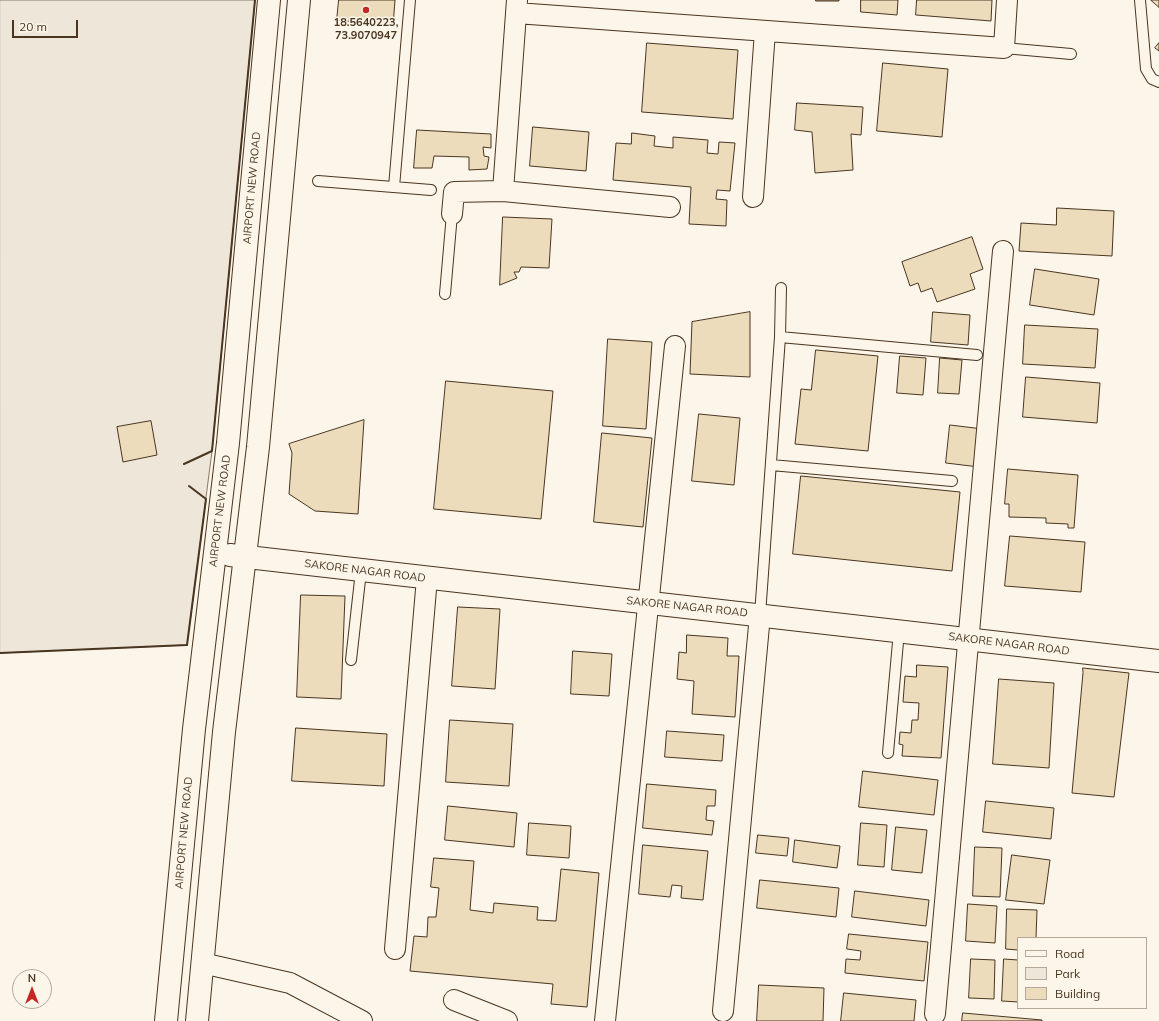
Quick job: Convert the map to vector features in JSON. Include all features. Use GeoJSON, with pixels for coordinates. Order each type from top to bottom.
{"type":"FeatureCollection","features":[{"type":"Feature","properties":{"kind":"main road","name":"AIRPORT NEW ROAD"},"geometry":{"type":"LineString","coordinates":[[166,1021],[194,729],[228,443],[269,0]]}},
{"type":"Feature","properties":{"kind":"main road"},"geometry":{"type":"LineString","coordinates":[[197,1021],[224,732],[258,447],[299,0]]}},
{"type":"Feature","properties":{"kind":"main road","name":"SAKORE NAGAR ROAD"},"geometry":{"type":"LineString","coordinates":[[215,554],[1159,661]]}},
{"type":"Feature","properties":{"kind":"street"},"geometry":{"type":"LineString","coordinates":[[503,191],[517,7],[765,31],[1004,48],[1007,0]]}},
{"type":"Feature","properties":{"kind":"street"},"geometry":{"type":"LineString","coordinates":[[752,197],[765,31]]}},
{"type":"Feature","properties":{"kind":"street"},"geometry":{"type":"LineString","coordinates":[[452,214],[454,192],[503,191],[670,207]]}},
{"type":"Feature","properties":{"kind":"street"},"geometry":{"type":"LineString","coordinates":[[935,1014],[1003,251]]}},
{"type":"Feature","properties":{"kind":"street"},"geometry":{"type":"LineString","coordinates":[[605,1021],[647,603],[675,346]]}},
{"type":"Feature","properties":{"kind":"street"},"geometry":{"type":"LineString","coordinates":[[395,949],[427,578]]}},
{"type":"Feature","properties":{"kind":"street"},"geometry":{"type":"LineString","coordinates":[[723,1011],[760,615]]}},
{"type":"Feature","properties":{"kind":"street"},"geometry":{"type":"LineString","coordinates":[[202,963],[290,983],[362,1021]]}},
{"type":"Feature","properties":{"kind":"street"},"geometry":{"type":"LineString","coordinates":[[454,1000],[507,1021]]}},
{"type":"Feature","properties":{"kind":"lane"},"geometry":{"type":"LineString","coordinates":[[394,187],[410,0]]}},
{"type":"Feature","properties":{"kind":"lane"},"geometry":{"type":"LineString","coordinates":[[1140,0],[1146,69],[1152,79],[1159,82]]}},
{"type":"Feature","properties":{"kind":"lane"},"geometry":{"type":"LineString","coordinates":[[1004,48],[1071,54]]}},
{"type":"Feature","properties":{"kind":"lane"},"geometry":{"type":"LineString","coordinates":[[318,181],[431,190]]}},
{"type":"Feature","properties":{"kind":"lane"},"geometry":{"type":"LineString","coordinates":[[445,294],[452,214]]}},
{"type":"Feature","properties":{"kind":"lane"},"geometry":{"type":"LineString","coordinates":[[760,615],[780,337],[781,288]]}},
{"type":"Feature","properties":{"kind":"lane"},"geometry":{"type":"LineString","coordinates":[[780,337],[977,355]]}},
{"type":"Feature","properties":{"kind":"lane"},"geometry":{"type":"LineString","coordinates":[[771,465],[952,481]]}},
{"type":"Feature","properties":{"kind":"lane"},"geometry":{"type":"LineString","coordinates":[[351,660],[361,571]]}},
{"type":"Feature","properties":{"kind":"lane"},"geometry":{"type":"LineString","coordinates":[[888,753],[899,631]]}},
{"type":"Feature","properties":{"kind":"green space"},"geometry":{"type":"Polygon","coordinates":[[[0,0],[255,0],[212,451],[187,645],[0,653],[0,0]]]}},
{"type":"Feature","properties":{"kind":"building","name":"18.5640223, 73.9070947"},"geometry":{"type":"Polygon","coordinates":[[[339,0],[395,0],[393,26],[337,20],[339,0]]]}},
{"type":"Feature","properties":{"kind":"building"},"geometry":{"type":"Polygon","coordinates":[[[839,0],[839,1],[816,1],[839,0]]]}},
{"type":"Feature","properties":{"kind":"building"},"geometry":{"type":"Polygon","coordinates":[[[861,0],[898,0],[897,15],[861,12],[861,0]]]}},
{"type":"Feature","properties":{"kind":"building"},"geometry":{"type":"Polygon","coordinates":[[[917,0],[992,0],[991,21],[916,15],[917,0]]]}},
{"type":"Feature","properties":{"kind":"building"},"geometry":{"type":"Polygon","coordinates":[[[1151,0],[1159,0],[1159,7],[1151,0]]]}},
{"type":"Feature","properties":{"kind":"building"},"geometry":{"type":"Polygon","coordinates":[[[647,43],[738,50],[733,119],[642,112],[647,43]]]}},
{"type":"Feature","properties":{"kind":"building"},"geometry":{"type":"Polygon","coordinates":[[[1159,43],[1159,51],[1155,48],[1159,43]]]}},
{"type":"Feature","properties":{"kind":"building"},"geometry":{"type":"Polygon","coordinates":[[[883,63],[948,69],[942,137],[877,131],[883,63]]]}},
{"type":"Feature","properties":{"kind":"building"},"geometry":{"type":"Polygon","coordinates":[[[797,103],[863,107],[861,135],[851,134],[853,170],[815,173],[812,132],[795,130],[797,103]]]}},
{"type":"Feature","properties":{"kind":"building"},"geometry":{"type":"Polygon","coordinates":[[[533,127],[589,132],[586,171],[530,166],[533,127]]]}},
{"type":"Feature","properties":{"kind":"building"},"geometry":{"type":"Polygon","coordinates":[[[417,130],[491,134],[491,148],[483,147],[484,156],[489,157],[487,169],[469,170],[469,157],[434,156],[432,168],[414,168],[417,130]]]}},
{"type":"Feature","properties":{"kind":"building"},"geometry":{"type":"Polygon","coordinates":[[[632,133],[655,136],[654,146],[673,148],[673,137],[708,140],[707,153],[718,154],[719,142],[735,143],[730,191],[717,190],[716,199],[727,200],[726,226],[689,224],[691,187],[613,180],[616,143],[631,144],[632,133]]]}},
{"type":"Feature","properties":{"kind":"building"},"geometry":{"type":"Polygon","coordinates":[[[1057,208],[1114,211],[1112,256],[1019,251],[1021,223],[1056,225],[1057,208]]]}},
{"type":"Feature","properties":{"kind":"building"},"geometry":{"type":"Polygon","coordinates":[[[503,217],[552,219],[549,268],[521,267],[519,272],[514,272],[517,278],[500,285],[503,217]]]}},
{"type":"Feature","properties":{"kind":"building"},"geometry":{"type":"Polygon","coordinates":[[[972,237],[983,269],[970,274],[975,289],[937,302],[932,288],[921,292],[918,283],[910,286],[902,262],[972,237]]]}},
{"type":"Feature","properties":{"kind":"building"},"geometry":{"type":"Polygon","coordinates":[[[1035,269],[1099,279],[1094,315],[1030,305],[1035,269]]]}},
{"type":"Feature","properties":{"kind":"building"},"geometry":{"type":"Polygon","coordinates":[[[750,312],[750,377],[690,374],[692,322],[750,312]]]}},
{"type":"Feature","properties":{"kind":"building"},"geometry":{"type":"Polygon","coordinates":[[[933,312],[970,315],[968,345],[931,342],[933,312]]]}},
{"type":"Feature","properties":{"kind":"building"},"geometry":{"type":"Polygon","coordinates":[[[1025,325],[1098,329],[1095,368],[1023,364],[1025,325]]]}},
{"type":"Feature","properties":{"kind":"building"},"geometry":{"type":"Polygon","coordinates":[[[608,339],[652,342],[646,429],[603,426],[608,339]]]}},
{"type":"Feature","properties":{"kind":"building"},"geometry":{"type":"Polygon","coordinates":[[[816,350],[878,356],[868,451],[795,444],[801,389],[811,390],[816,350]]]}},
{"type":"Feature","properties":{"kind":"building"},"geometry":{"type":"Polygon","coordinates":[[[900,356],[926,358],[923,395],[897,393],[900,356]]]}},
{"type":"Feature","properties":{"kind":"building"},"geometry":{"type":"Polygon","coordinates":[[[940,358],[962,360],[959,394],[938,393],[940,358]]]}},
{"type":"Feature","properties":{"kind":"building"},"geometry":{"type":"Polygon","coordinates":[[[1026,377],[1100,383],[1097,423],[1023,417],[1026,377]]]}},
{"type":"Feature","properties":{"kind":"building"},"geometry":{"type":"Polygon","coordinates":[[[446,381],[553,391],[541,519],[434,509],[446,381]]]}},
{"type":"Feature","properties":{"kind":"building"},"geometry":{"type":"Polygon","coordinates":[[[699,414],[740,418],[734,485],[692,481],[699,414]]]}},
{"type":"Feature","properties":{"kind":"building"},"geometry":{"type":"Polygon","coordinates":[[[364,420],[358,514],[315,511],[289,494],[292,453],[289,444],[364,420]]]}},
{"type":"Feature","properties":{"kind":"building"},"geometry":{"type":"Polygon","coordinates":[[[151,421],[157,455],[123,462],[117,427],[151,421]]]}},
{"type":"Feature","properties":{"kind":"building"},"geometry":{"type":"Polygon","coordinates":[[[950,425],[983,429],[979,467],[946,463],[950,425]]]}},
{"type":"Feature","properties":{"kind":"building"},"geometry":{"type":"Polygon","coordinates":[[[602,433],[652,438],[643,527],[594,522],[602,433]]]}},
{"type":"Feature","properties":{"kind":"building"},"geometry":{"type":"Polygon","coordinates":[[[1008,469],[1078,475],[1074,528],[1068,528],[1068,524],[1046,523],[1046,518],[1009,517],[1009,504],[1005,504],[1008,469]]]}},
{"type":"Feature","properties":{"kind":"building"},"geometry":{"type":"Polygon","coordinates":[[[801,476],[960,492],[952,571],[793,554],[801,476]]]}},
{"type":"Feature","properties":{"kind":"building"},"geometry":{"type":"Polygon","coordinates":[[[1010,536],[1085,542],[1081,592],[1005,586],[1010,536]]]}},
{"type":"Feature","properties":{"kind":"building"},"geometry":{"type":"Polygon","coordinates":[[[301,595],[345,596],[341,699],[297,697],[301,595]]]}},
{"type":"Feature","properties":{"kind":"building"},"geometry":{"type":"Polygon","coordinates":[[[458,607],[500,609],[495,689],[452,686],[458,607]]]}},
{"type":"Feature","properties":{"kind":"building"},"geometry":{"type":"Polygon","coordinates":[[[687,635],[728,638],[727,656],[739,656],[735,717],[692,714],[694,681],[677,679],[679,652],[686,653],[687,635]]]}},
{"type":"Feature","properties":{"kind":"building"},"geometry":{"type":"Polygon","coordinates":[[[573,651],[612,654],[609,696],[571,694],[573,651]]]}},
{"type":"Feature","properties":{"kind":"building"},"geometry":{"type":"Polygon","coordinates":[[[917,665],[948,667],[941,758],[902,756],[903,745],[899,744],[900,732],[911,733],[912,720],[918,720],[919,703],[903,702],[905,676],[916,677],[917,665]]]}},
{"type":"Feature","properties":{"kind":"building"},"geometry":{"type":"Polygon","coordinates":[[[1083,668],[1129,673],[1114,797],[1072,793],[1083,668]]]}},
{"type":"Feature","properties":{"kind":"building"},"geometry":{"type":"Polygon","coordinates":[[[999,679],[1054,683],[1049,768],[993,764],[999,679]]]}},
{"type":"Feature","properties":{"kind":"building"},"geometry":{"type":"Polygon","coordinates":[[[450,720],[513,724],[509,786],[446,782],[450,720]]]}},
{"type":"Feature","properties":{"kind":"building"},"geometry":{"type":"Polygon","coordinates":[[[296,728],[387,734],[384,786],[292,781],[296,728]]]}},
{"type":"Feature","properties":{"kind":"building"},"geometry":{"type":"Polygon","coordinates":[[[667,731],[724,735],[722,761],[665,757],[667,731]]]}},
{"type":"Feature","properties":{"kind":"building"},"geometry":{"type":"Polygon","coordinates":[[[863,771],[938,780],[934,815],[859,807],[863,771]]]}},
{"type":"Feature","properties":{"kind":"building"},"geometry":{"type":"Polygon","coordinates":[[[647,784],[716,790],[715,806],[707,806],[706,820],[714,821],[712,835],[643,828],[647,784]]]}},
{"type":"Feature","properties":{"kind":"building"},"geometry":{"type":"Polygon","coordinates":[[[986,801],[1054,808],[1051,839],[983,832],[986,801]]]}},
{"type":"Feature","properties":{"kind":"building"},"geometry":{"type":"Polygon","coordinates":[[[448,806],[517,813],[514,847],[445,840],[448,806]]]}},
{"type":"Feature","properties":{"kind":"building"},"geometry":{"type":"Polygon","coordinates":[[[529,823],[571,826],[569,858],[527,855],[529,823]]]}},
{"type":"Feature","properties":{"kind":"building"},"geometry":{"type":"Polygon","coordinates":[[[861,823],[887,825],[884,867],[858,865],[861,823]]]}},
{"type":"Feature","properties":{"kind":"building"},"geometry":{"type":"Polygon","coordinates":[[[896,827],[927,830],[922,873],[892,870],[896,827]]]}},
{"type":"Feature","properties":{"kind":"building"},"geometry":{"type":"Polygon","coordinates":[[[758,835],[789,838],[787,856],[756,853],[758,835]]]}},
{"type":"Feature","properties":{"kind":"building"},"geometry":{"type":"Polygon","coordinates":[[[795,840],[840,846],[837,868],[793,862],[795,840]]]}},
{"type":"Feature","properties":{"kind":"building"},"geometry":{"type":"Polygon","coordinates":[[[643,845],[708,851],[703,900],[681,898],[682,886],[672,885],[670,897],[639,894],[643,845]]]}},
{"type":"Feature","properties":{"kind":"building"},"geometry":{"type":"Polygon","coordinates":[[[975,847],[1002,848],[1000,897],[973,896],[975,847]]]}},
{"type":"Feature","properties":{"kind":"building"},"geometry":{"type":"Polygon","coordinates":[[[1012,855],[1050,860],[1044,904],[1006,900],[1012,855]]]}},
{"type":"Feature","properties":{"kind":"building"},"geometry":{"type":"Polygon","coordinates":[[[434,858],[474,861],[470,910],[493,913],[494,903],[538,907],[537,920],[556,921],[561,869],[599,873],[587,1007],[551,1004],[553,984],[410,971],[414,936],[427,937],[428,917],[436,917],[439,888],[431,887],[434,858]]]}},
{"type":"Feature","properties":{"kind":"building"},"geometry":{"type":"Polygon","coordinates":[[[760,880],[839,888],[836,917],[757,908],[760,880]]]}},
{"type":"Feature","properties":{"kind":"building"},"geometry":{"type":"Polygon","coordinates":[[[855,891],[929,900],[926,926],[852,917],[855,891]]]}},
{"type":"Feature","properties":{"kind":"building"},"geometry":{"type":"Polygon","coordinates":[[[968,904],[997,906],[995,943],[966,941],[968,904]]]}},
{"type":"Feature","properties":{"kind":"building"},"geometry":{"type":"Polygon","coordinates":[[[1007,909],[1037,910],[1036,937],[1017,937],[1017,950],[1006,949],[1007,909]]]}},
{"type":"Feature","properties":{"kind":"building"},"geometry":{"type":"Polygon","coordinates":[[[849,934],[928,942],[924,981],[845,973],[846,959],[860,960],[861,951],[847,949],[849,934]]]}},
{"type":"Feature","properties":{"kind":"building"},"geometry":{"type":"Polygon","coordinates":[[[971,959],[995,960],[994,999],[969,998],[971,959]]]}},
{"type":"Feature","properties":{"kind":"building"},"geometry":{"type":"Polygon","coordinates":[[[1004,959],[1017,960],[1017,1002],[1002,1001],[1004,959]]]}},
{"type":"Feature","properties":{"kind":"building"},"geometry":{"type":"Polygon","coordinates":[[[759,985],[824,988],[823,1021],[757,1021],[759,985]]]}},
{"type":"Feature","properties":{"kind":"building"},"geometry":{"type":"Polygon","coordinates":[[[844,993],[916,1000],[914,1021],[841,1021],[844,993]]]}},
{"type":"Feature","properties":{"kind":"building"},"geometry":{"type":"Polygon","coordinates":[[[963,1013],[1042,1020],[1042,1021],[962,1021],[963,1013]]]}},
{"type":"Feature","properties":{"kind":"wall"},"geometry":{"type":"LineString","coordinates":[[184,464],[212,451],[255,0]]}},
{"type":"Feature","properties":{"kind":"wall"},"geometry":{"type":"LineString","coordinates":[[0,653],[187,645],[206,499],[189,486]]}},
{"type":"Feature","properties":{"kind":"place","name":"18.5640223, 73.9070947"},"geometry":{"type":"Point","coordinates":[366,10]}}]}
